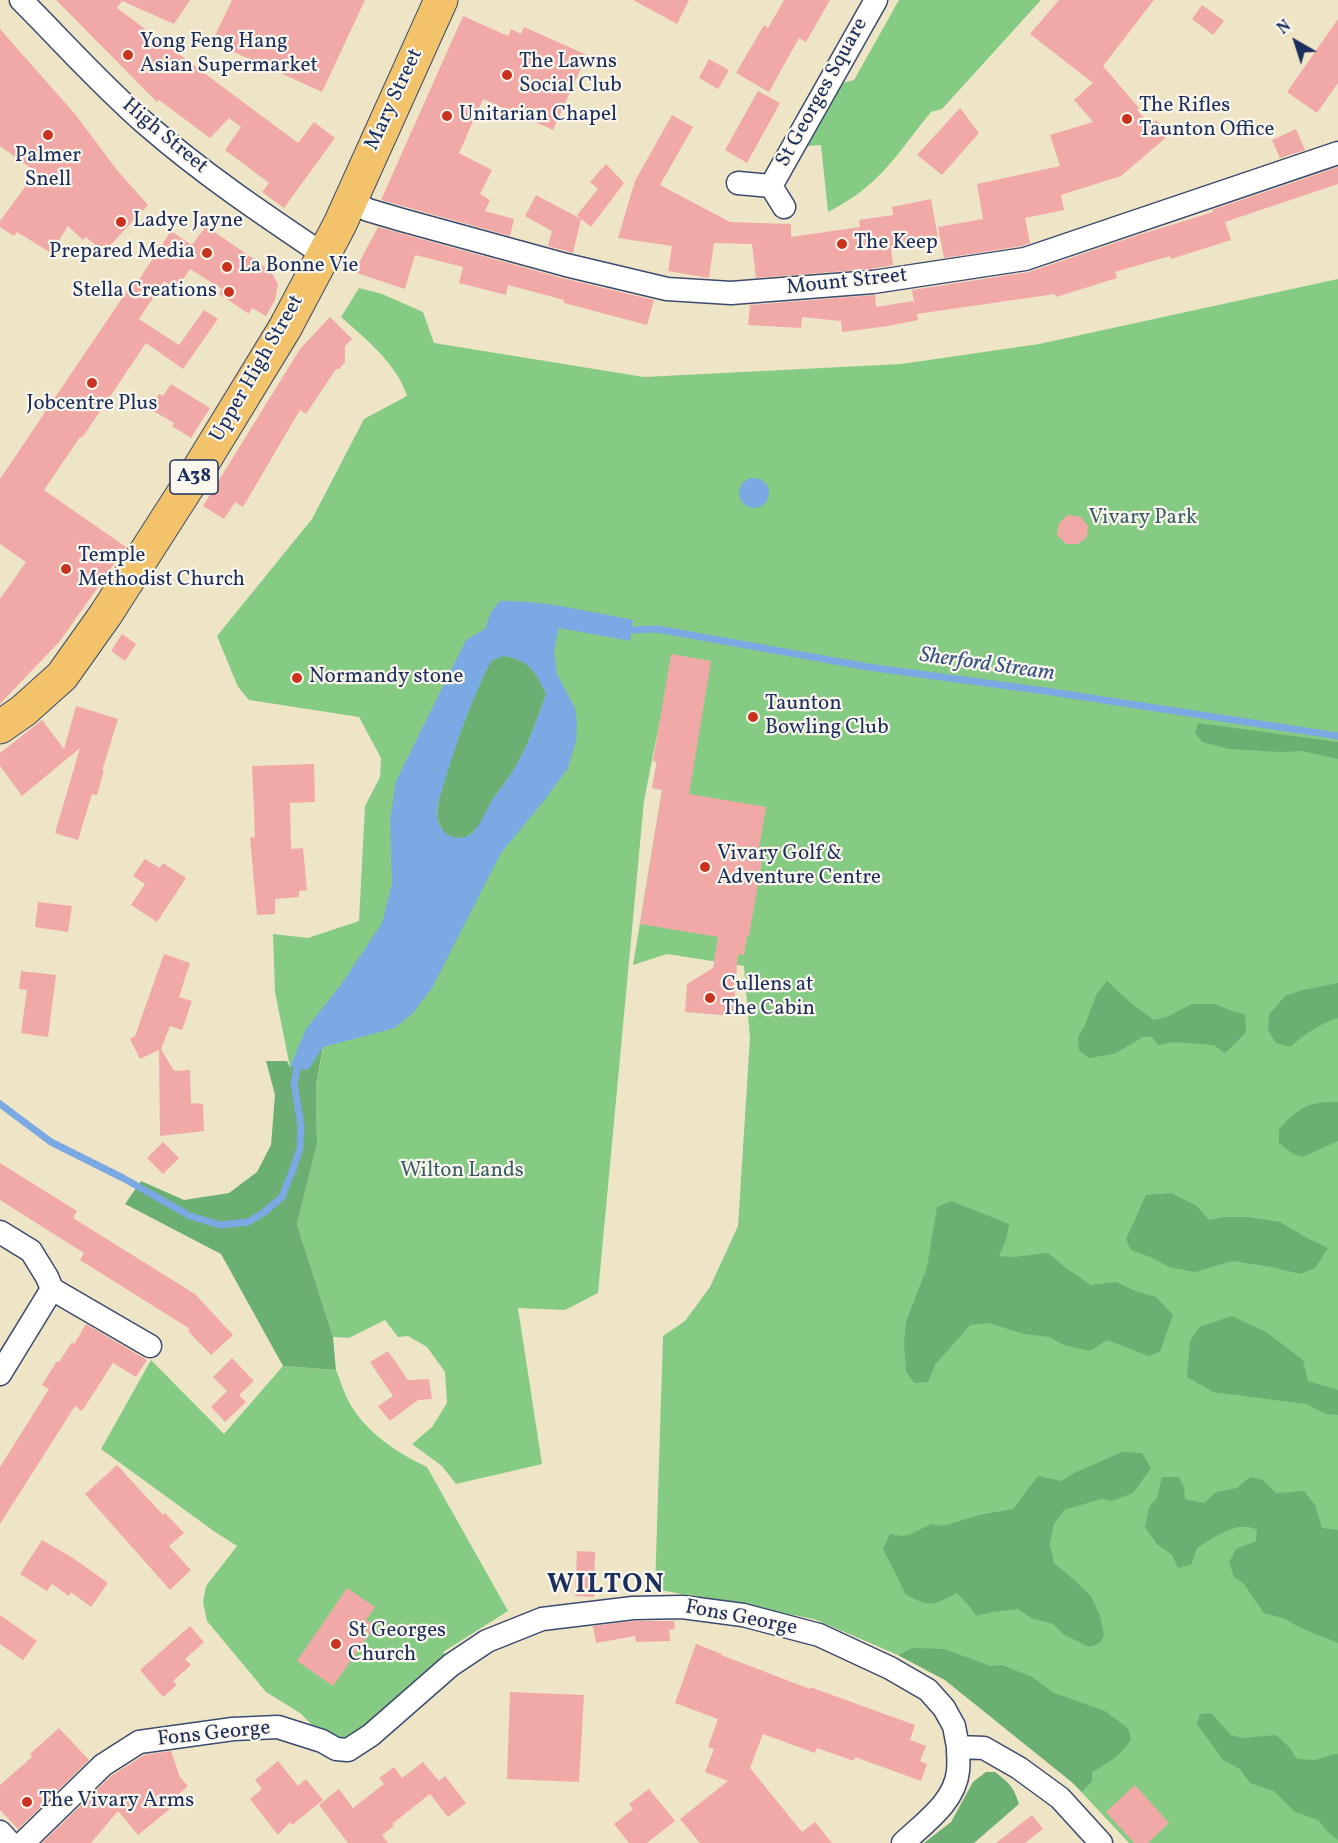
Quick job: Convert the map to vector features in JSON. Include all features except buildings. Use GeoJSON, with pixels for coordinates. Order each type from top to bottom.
{"type":"FeatureCollection","features":[{"type":"Feature","properties":{"kind":"main road","name":"Mary Street"},"geometry":{"type":"LineString","coordinates":[[350,200],[441,0]]}},
{"type":"Feature","properties":{"kind":"main road","name":"Upper High Street"},"geometry":{"type":"LineString","coordinates":[[0,727],[23,711],[62,676],[106,614],[197,472],[285,328],[340,224],[350,200]]}},
{"type":"Feature","properties":{"kind":"street","name":"High Street"},"geometry":{"type":"LineString","coordinates":[[21,0],[107,90],[193,164],[324,255]]}},
{"type":"Feature","properties":{"kind":"street","name":"St Georges Square"},"geometry":{"type":"LineString","coordinates":[[771,186],[876,0]]}},
{"type":"Feature","properties":{"kind":"street","name":"Mount Street"},"geometry":{"type":"LineString","coordinates":[[350,200],[368,210],[566,265],[667,289],[731,293],[873,282],[1024,259],[1338,153]]}},
{"type":"Feature","properties":{"kind":"street","name":"St Georges Square"},"geometry":{"type":"LineString","coordinates":[[738,183],[771,186]]}},
{"type":"Feature","properties":{"kind":"street","name":"St Georges Square"},"geometry":{"type":"LineString","coordinates":[[771,186],[784,207]]}},
{"type":"Feature","properties":{"kind":"street"},"geometry":{"type":"LineString","coordinates":[[0,1232],[31,1251],[52,1289],[150,1346]]}},
{"type":"Feature","properties":{"kind":"street"},"geometry":{"type":"LineString","coordinates":[[0,1374],[52,1289]]}},
{"type":"Feature","properties":{"kind":"street","name":"Fons George"},"geometry":{"type":"LineString","coordinates":[[23,1843],[102,1766],[139,1742],[233,1729],[278,1727],[336,1749],[348,1750],[371,1735],[451,1665],[487,1641],[542,1619],[633,1608],[682,1607],[743,1615],[819,1635],[890,1668],[928,1690],[944,1708],[954,1726],[958,1747]]}},
{"type":"Feature","properties":{"kind":"street"},"geometry":{"type":"LineString","coordinates":[[903,1843],[943,1806],[958,1773],[958,1747],[984,1748],[1019,1768],[1060,1798],[1101,1843]]}},
{"type":"Feature","properties":{"kind":"street"},"geometry":{"type":"LineString","coordinates":[[0,1833],[10,1843]]}},
{"type":"Feature","properties":{"kind":"green space"},"geometry":{"type":"Polygon","coordinates":[[[899,0],[1041,0],[942,109],[931,112],[873,181],[828,212],[821,145],[807,146],[842,83],[854,80],[899,0]]]}},
{"type":"Feature","properties":{"kind":"green space"},"geometry":{"type":"Polygon","coordinates":[[[1338,279],[1338,1843],[1129,1843],[1073,1783],[945,1680],[898,1655],[814,1619],[655,1589],[663,1336],[685,1321],[710,1287],[738,1226],[750,1038],[744,966],[667,954],[633,965],[662,790],[652,788],[657,762],[653,761],[661,714],[644,801],[598,1293],[565,1310],[518,1308],[542,1464],[456,1484],[442,1466],[412,1444],[432,1427],[447,1403],[445,1372],[427,1347],[408,1336],[398,1337],[385,1320],[349,1338],[333,1337],[297,1224],[317,1144],[316,1085],[323,1049],[290,1067],[275,992],[273,934],[308,938],[359,921],[365,806],[380,777],[381,758],[359,717],[249,700],[238,687],[217,636],[312,519],[364,419],[407,396],[396,373],[388,363],[341,317],[359,288],[382,294],[423,312],[434,343],[644,377],[901,364],[1039,344],[1338,279]]]}},
{"type":"Feature","properties":{"kind":"green space"},"geometry":{"type":"Polygon","coordinates":[[[503,656],[520,660],[526,664],[546,694],[515,768],[491,802],[479,826],[466,837],[455,838],[443,831],[437,817],[440,796],[455,747],[478,687],[491,661],[503,656]]]}},
{"type":"Feature","properties":{"kind":"green space"},"geometry":{"type":"Polygon","coordinates":[[[1198,723],[1338,742],[1338,759],[1302,751],[1229,749],[1202,742],[1195,733],[1198,723]]]}},
{"type":"Feature","properties":{"kind":"green space"},"geometry":{"type":"Polygon","coordinates":[[[1107,981],[1154,1020],[1169,1016],[1192,1004],[1215,1004],[1245,1014],[1246,1032],[1225,1053],[1214,1045],[1174,1042],[1158,1045],[1152,1037],[1143,1037],[1114,1054],[1089,1058],[1079,1050],[1078,1037],[1096,995],[1107,981]]]}},
{"type":"Feature","properties":{"kind":"green space"},"geometry":{"type":"Polygon","coordinates":[[[1338,983],[1338,1018],[1312,1030],[1290,1047],[1276,1043],[1268,1030],[1269,1015],[1285,996],[1338,983]]]}},
{"type":"Feature","properties":{"kind":"green space"},"geometry":{"type":"Polygon","coordinates":[[[323,1047],[316,1085],[317,1144],[297,1224],[333,1337],[336,1370],[283,1366],[221,1254],[125,1204],[141,1181],[184,1200],[229,1193],[257,1172],[271,1145],[275,1095],[266,1061],[287,1061],[290,1067],[323,1047]]]}},
{"type":"Feature","properties":{"kind":"green space"},"geometry":{"type":"Polygon","coordinates":[[[1338,1102],[1338,1141],[1303,1157],[1293,1154],[1279,1143],[1279,1129],[1298,1111],[1319,1103],[1338,1102]]]}},
{"type":"Feature","properties":{"kind":"green space"},"geometry":{"type":"Polygon","coordinates":[[[1171,1193],[1197,1206],[1209,1220],[1223,1217],[1248,1217],[1280,1222],[1328,1248],[1315,1268],[1301,1274],[1233,1261],[1195,1272],[1169,1267],[1131,1250],[1126,1239],[1146,1195],[1171,1193]]]}},
{"type":"Feature","properties":{"kind":"green space"},"geometry":{"type":"Polygon","coordinates":[[[951,1201],[1009,1224],[1006,1240],[999,1256],[1013,1257],[1048,1253],[1091,1285],[1116,1282],[1156,1297],[1173,1315],[1160,1352],[1149,1356],[1107,1340],[1090,1351],[1064,1345],[1049,1337],[1024,1334],[989,1323],[970,1325],[935,1365],[928,1382],[914,1383],[906,1371],[904,1343],[906,1322],[927,1267],[937,1207],[951,1201]]]}},
{"type":"Feature","properties":{"kind":"green space"},"geometry":{"type":"Polygon","coordinates":[[[1232,1316],[1266,1332],[1303,1360],[1308,1381],[1338,1390],[1338,1415],[1326,1414],[1306,1404],[1213,1392],[1187,1377],[1190,1341],[1199,1327],[1232,1316]]]}},
{"type":"Feature","properties":{"kind":"green space"},"geometry":{"type":"Polygon","coordinates":[[[151,1360],[224,1434],[283,1366],[336,1370],[352,1408],[360,1419],[391,1447],[427,1467],[508,1611],[443,1652],[448,1657],[353,1735],[340,1739],[317,1730],[300,1713],[266,1692],[207,1621],[203,1602],[206,1586],[237,1546],[101,1449],[151,1360]]]}},
{"type":"Feature","properties":{"kind":"green space"},"geometry":{"type":"Polygon","coordinates":[[[1122,1452],[1142,1453],[1151,1468],[1133,1493],[1112,1501],[1101,1499],[1064,1510],[1054,1524],[1050,1544],[1054,1563],[1091,1596],[1100,1616],[1104,1635],[1100,1643],[1089,1647],[1063,1634],[1053,1624],[1031,1618],[1018,1609],[976,1616],[957,1593],[931,1604],[920,1602],[905,1594],[883,1549],[890,1534],[902,1536],[931,1524],[943,1526],[979,1515],[1013,1509],[1038,1476],[1061,1481],[1122,1452]]]}},
{"type":"Feature","properties":{"kind":"green space"},"geometry":{"type":"Polygon","coordinates":[[[1162,1477],[1179,1477],[1184,1487],[1185,1499],[1204,1503],[1216,1492],[1237,1488],[1250,1477],[1263,1480],[1276,1493],[1304,1491],[1315,1505],[1322,1528],[1338,1530],[1338,1643],[1285,1619],[1264,1613],[1244,1584],[1234,1577],[1229,1562],[1236,1549],[1256,1541],[1257,1530],[1242,1527],[1226,1531],[1197,1548],[1191,1565],[1178,1568],[1172,1555],[1157,1544],[1145,1527],[1149,1507],[1157,1498],[1162,1477]]]}},
{"type":"Feature","properties":{"kind":"green space"},"geometry":{"type":"Polygon","coordinates":[[[913,1648],[944,1649],[991,1666],[1002,1665],[1032,1677],[1054,1693],[1105,1711],[1128,1728],[1131,1739],[1119,1754],[1092,1772],[1092,1781],[1082,1792],[945,1680],[898,1655],[913,1648]]]}},
{"type":"Feature","properties":{"kind":"green space"},"geometry":{"type":"Polygon","coordinates":[[[1211,1713],[1231,1735],[1242,1738],[1276,1735],[1297,1759],[1315,1760],[1338,1754],[1338,1840],[1318,1820],[1295,1812],[1274,1791],[1250,1783],[1240,1769],[1223,1760],[1197,1724],[1200,1714],[1211,1713]]]}},
{"type":"Feature","properties":{"kind":"green space"},"geometry":{"type":"Polygon","coordinates":[[[986,1772],[995,1772],[1007,1782],[1013,1789],[1019,1804],[974,1843],[924,1843],[951,1822],[973,1782],[986,1772]]]}},
{"type":"Feature","properties":{"kind":"water"},"geometry":{"type":"Polygon","coordinates":[[[754,478],[760,479],[768,487],[768,499],[760,507],[754,508],[748,507],[740,499],[739,493],[740,487],[748,479],[754,478]]]}},
{"type":"Feature","properties":{"kind":"water"},"geometry":{"type":"Polygon","coordinates":[[[500,601],[517,601],[567,607],[633,620],[630,641],[559,628],[554,650],[557,674],[575,708],[577,725],[576,741],[568,768],[501,853],[432,988],[413,1013],[395,1028],[323,1047],[308,1070],[290,1067],[306,1029],[340,986],[382,923],[392,883],[390,820],[396,781],[466,640],[485,629],[491,612],[500,601]],[[503,656],[491,661],[471,705],[455,749],[437,812],[440,826],[452,837],[467,836],[478,827],[492,800],[521,758],[546,694],[530,668],[520,660],[503,656]]]}},
{"type":"Feature","properties":{"kind":"waterway","name":"Sherford Stream"},"geometry":{"type":"LineString","coordinates":[[632,630],[657,629],[868,667],[1045,691],[1338,736]]}},
{"type":"Feature","properties":{"kind":"waterway"},"geometry":{"type":"LineString","coordinates":[[0,1104],[51,1142],[123,1178],[190,1216],[220,1225],[248,1222],[282,1197],[300,1148],[301,1126],[294,1083],[297,1070]]}},
{"type":"Feature","properties":{"kind":"place","name":"Yong Feng Hang Asian Supermarket"},"geometry":{"type":"Point","coordinates":[128,55]}},
{"type":"Feature","properties":{"kind":"place","name":"The Lawns Social Club"},"geometry":{"type":"Point","coordinates":[507,75]}},
{"type":"Feature","properties":{"kind":"place","name":"Unitarian Chapel"},"geometry":{"type":"Point","coordinates":[447,116]}},
{"type":"Feature","properties":{"kind":"place","name":"The Rifles Taunton Office"},"geometry":{"type":"Point","coordinates":[1127,119]}},
{"type":"Feature","properties":{"kind":"place","name":"Palmer Snell"},"geometry":{"type":"Point","coordinates":[48,135]}},
{"type":"Feature","properties":{"kind":"place","name":"Ladye Jayne"},"geometry":{"type":"Point","coordinates":[121,222]}},
{"type":"Feature","properties":{"kind":"place","name":"The Keep"},"geometry":{"type":"Point","coordinates":[842,244]}},
{"type":"Feature","properties":{"kind":"place","name":"Prepared Media"},"geometry":{"type":"Point","coordinates":[207,253]}},
{"type":"Feature","properties":{"kind":"place","name":"La Bonne Vie"},"geometry":{"type":"Point","coordinates":[227,267]}},
{"type":"Feature","properties":{"kind":"place","name":"Stella Creations"},"geometry":{"type":"Point","coordinates":[229,292]}},
{"type":"Feature","properties":{"kind":"place","name":"Jobcentre Plus"},"geometry":{"type":"Point","coordinates":[92,383]}},
{"type":"Feature","properties":{"kind":"place","name":"Temple Methodist Church"},"geometry":{"type":"Point","coordinates":[66,569]}},
{"type":"Feature","properties":{"kind":"place","name":"Normandy stone"},"geometry":{"type":"Point","coordinates":[297,678]}},
{"type":"Feature","properties":{"kind":"place","name":"Taunton Bowling Club"},"geometry":{"type":"Point","coordinates":[753,717]}},
{"type":"Feature","properties":{"kind":"place","name":"Vivary Golf & Adventure Centre"},"geometry":{"type":"Point","coordinates":[705,867]}},
{"type":"Feature","properties":{"kind":"place","name":"Cullens at The Cabin"},"geometry":{"type":"Point","coordinates":[710,998]}},
{"type":"Feature","properties":{"kind":"place","name":"St Georges Church"},"geometry":{"type":"Point","coordinates":[336,1644]}},
{"type":"Feature","properties":{"kind":"place","name":"The Vivary Arms"},"geometry":{"type":"Point","coordinates":[27,1802]}},
{"type":"Feature","properties":{"kind":"district","name":"WILTON"},"geometry":{"type":"Point","coordinates":[606,1587]}},
{"type":"Feature","properties":{"kind":"park label","name":"Vivary Park"},"geometry":{"type":"Point","coordinates":[1143,519]}},
{"type":"Feature","properties":{"kind":"park label","name":"Wilton Lands"},"geometry":{"type":"Point","coordinates":[462,1172]}}]}
